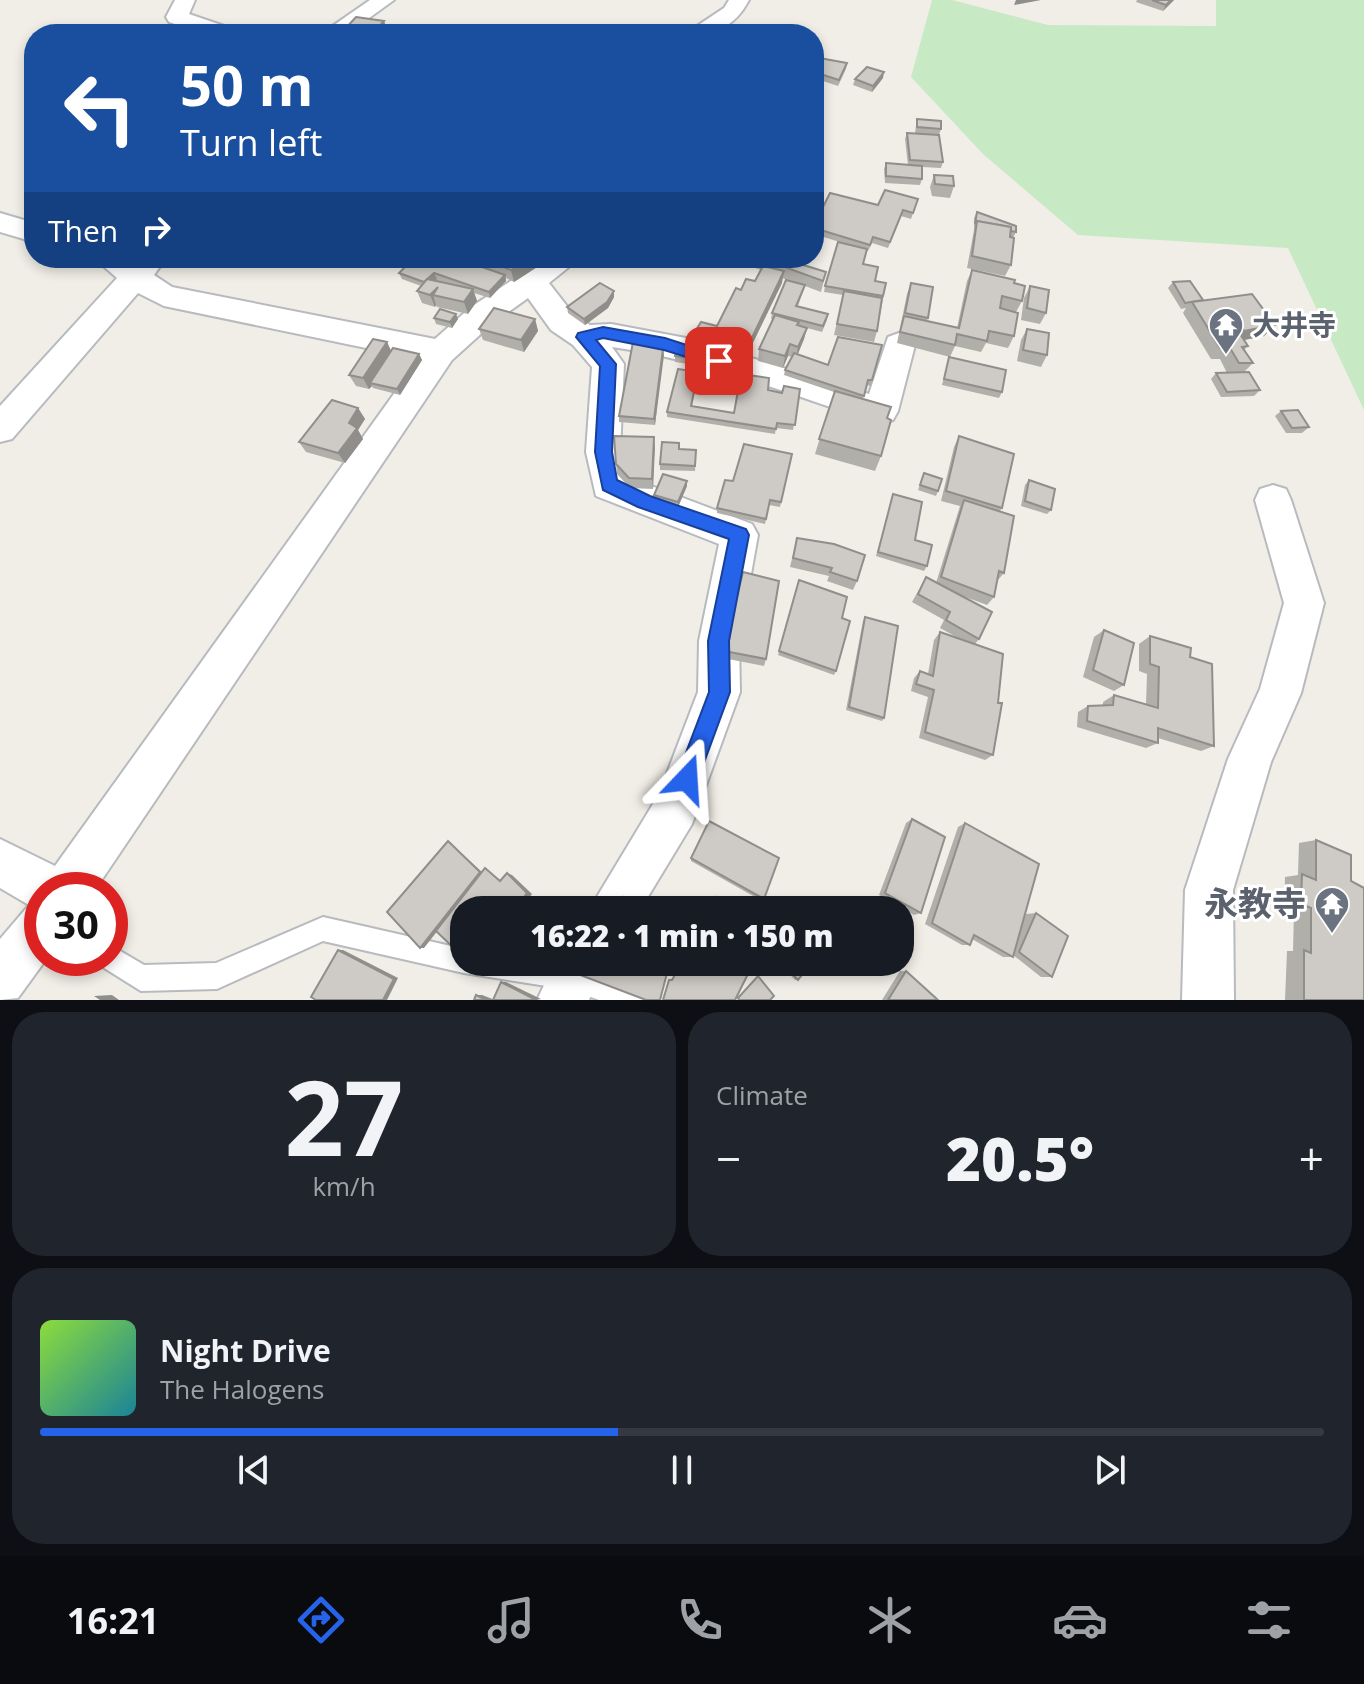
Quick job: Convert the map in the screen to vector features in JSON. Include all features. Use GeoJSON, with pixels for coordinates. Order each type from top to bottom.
{"type":"FeatureCollection","features":[{"type":"Feature","properties":{"kind":"street"},"geometry":{"type":"LineString","coordinates":[[185,0],[177,17],[197,24]]}},
{"type":"Feature","properties":{"kind":"street"},"geometry":{"type":"LineString","coordinates":[[347,24],[384,0]]}},
{"type":"Feature","properties":{"kind":"street"},"geometry":{"type":"LineString","coordinates":[[712,24],[732,12],[739,0]]}},
{"type":"Feature","properties":{"kind":"street"},"geometry":{"type":"LineString","coordinates":[[0,222],[24,230]]}},
{"type":"Feature","properties":{"kind":"street"},"geometry":{"type":"LineString","coordinates":[[0,429],[143,268],[164,296],[441,352]]}},
{"type":"Feature","properties":{"kind":"street"},"geometry":{"type":"LineString","coordinates":[[80,872],[441,352],[482,315],[550,268]]}},
{"type":"Feature","properties":{"kind":"street"},"geometry":{"type":"LineString","coordinates":[[531,280],[562,322],[584,337],[608,364],[603,452],[609,485],[739,535],[719,641],[719,692],[676,808],[622,896]]}},
{"type":"Feature","properties":{"kind":"street"},"geometry":{"type":"LineString","coordinates":[[584,337],[603,332],[665,344],[881,411],[899,345]]}},
{"type":"Feature","properties":{"kind":"street"},"geometry":{"type":"LineString","coordinates":[[1208,1000],[1209,890],[1250,759],[1280,693],[1304,603],[1273,500]]}},
{"type":"Feature","properties":{"kind":"street"},"geometry":{"type":"LineString","coordinates":[[0,862],[24,875]]}},
{"type":"Feature","properties":{"kind":"street"},"geometry":{"type":"LineString","coordinates":[[0,980],[24,948]]}},
{"type":"Feature","properties":{"kind":"lane"},"geometry":{"type":"LineString","coordinates":[[128,969],[141,978],[217,976],[323,929],[450,958]]}},
{"type":"Feature","properties":{"kind":"lane"},"geometry":{"type":"LineString","coordinates":[[550,976],[633,1000]]}},
{"type":"Feature","properties":{"kind":"green space"},"geometry":{"type":"Polygon","coordinates":[[[932,0],[952,0],[1048,25],[1216,26],[1216,0],[1364,0],[1364,410],[1288,248],[1078,235],[983,154],[911,77],[932,0]]]}},
{"type":"Feature","properties":{"kind":"building"},"geometry":{"type":"Polygon","coordinates":[[[1152,0],[1171,0],[1166,5],[1152,0]]]}},
{"type":"Feature","properties":{"kind":"building"},"geometry":{"type":"Polygon","coordinates":[[[356,17],[384,21],[381,24],[350,24],[356,17]]]}},
{"type":"Feature","properties":{"kind":"building"},"geometry":{"type":"Polygon","coordinates":[[[824,59],[847,63],[839,80],[824,75],[824,59]]]}},
{"type":"Feature","properties":{"kind":"building"},"geometry":{"type":"Polygon","coordinates":[[[867,67],[884,72],[873,86],[855,79],[867,67]]]}},
{"type":"Feature","properties":{"kind":"building"},"geometry":{"type":"Polygon","coordinates":[[[917,119],[941,121],[941,129],[917,127],[917,119]]]}},
{"type":"Feature","properties":{"kind":"building"},"geometry":{"type":"Polygon","coordinates":[[[907,133],[939,135],[943,162],[910,160],[907,133]]]}},
{"type":"Feature","properties":{"kind":"building"},"geometry":{"type":"Polygon","coordinates":[[[886,163],[922,166],[922,179],[886,176],[886,163]]]}},
{"type":"Feature","properties":{"kind":"building"},"geometry":{"type":"Polygon","coordinates":[[[934,175],[953,176],[954,186],[935,184],[934,175]]]}},
{"type":"Feature","properties":{"kind":"building"},"geometry":{"type":"Polygon","coordinates":[[[885,190],[918,199],[913,213],[903,210],[890,242],[873,237],[870,245],[824,231],[824,205],[830,193],[878,205],[885,190]]]}},
{"type":"Feature","properties":{"kind":"building"},"geometry":{"type":"Polygon","coordinates":[[[977,212],[1016,226],[1016,232],[1011,231],[1011,227],[977,221],[975,224],[977,212]]]}},
{"type":"Feature","properties":{"kind":"building"},"geometry":{"type":"Polygon","coordinates":[[[977,221],[1011,227],[1010,237],[1014,238],[1011,265],[972,256],[977,221]]]}},
{"type":"Feature","properties":{"kind":"building"},"geometry":{"type":"Polygon","coordinates":[[[838,242],[867,249],[863,264],[878,267],[875,281],[886,283],[883,296],[825,286],[838,242]]]}},
{"type":"Feature","properties":{"kind":"building"},"geometry":{"type":"Polygon","coordinates":[[[404,268],[485,268],[505,275],[489,292],[434,273],[424,282],[399,273],[404,268]]]}},
{"type":"Feature","properties":{"kind":"building"},"geometry":{"type":"Polygon","coordinates":[[[762,268],[784,271],[746,350],[693,335],[701,322],[717,326],[736,288],[741,290],[746,279],[755,281],[762,268]]]}},
{"type":"Feature","properties":{"kind":"building"},"geometry":{"type":"Polygon","coordinates":[[[787,268],[813,268],[826,272],[823,281],[787,268]]]}},
{"type":"Feature","properties":{"kind":"building"},"geometry":{"type":"Polygon","coordinates":[[[972,270],[1015,280],[1014,283],[1025,286],[1022,301],[1002,296],[1000,308],[1018,313],[1014,336],[989,331],[987,341],[957,334],[955,345],[900,332],[904,316],[959,328],[972,270]]]}},
{"type":"Feature","properties":{"kind":"building"},"geometry":{"type":"Polygon","coordinates":[[[427,279],[473,289],[464,302],[433,295],[438,287],[430,295],[417,291],[427,279]]]}},
{"type":"Feature","properties":{"kind":"building"},"geometry":{"type":"Polygon","coordinates":[[[786,280],[805,285],[796,306],[828,314],[823,326],[772,313],[786,280]]]}},
{"type":"Feature","properties":{"kind":"building"},"geometry":{"type":"Polygon","coordinates":[[[1190,281],[1203,300],[1185,303],[1173,282],[1190,281]]]}},
{"type":"Feature","properties":{"kind":"building"},"geometry":{"type":"Polygon","coordinates":[[[600,283],[614,291],[607,302],[584,319],[567,307],[600,283]]]}},
{"type":"Feature","properties":{"kind":"building"},"geometry":{"type":"Polygon","coordinates":[[[911,283],[933,287],[928,318],[905,313],[911,283]]]}},
{"type":"Feature","properties":{"kind":"building"},"geometry":{"type":"Polygon","coordinates":[[[1030,286],[1049,290],[1046,313],[1027,308],[1030,286]]]}},
{"type":"Feature","properties":{"kind":"building"},"geometry":{"type":"Polygon","coordinates":[[[844,291],[882,298],[877,331],[837,324],[844,291]]]}},
{"type":"Feature","properties":{"kind":"building"},"geometry":{"type":"Polygon","coordinates":[[[1252,294],[1275,325],[1244,331],[1240,325],[1234,325],[1248,346],[1242,347],[1253,363],[1239,363],[1230,348],[1220,348],[1192,302],[1252,294]]]}},
{"type":"Feature","properties":{"kind":"building"},"geometry":{"type":"Polygon","coordinates":[[[494,308],[535,319],[521,340],[479,329],[494,308]]]}},
{"type":"Feature","properties":{"kind":"building"},"geometry":{"type":"Polygon","coordinates":[[[440,309],[456,314],[450,322],[434,318],[440,309]]]}},
{"type":"Feature","properties":{"kind":"building"},"geometry":{"type":"Polygon","coordinates":[[[775,315],[799,322],[797,325],[807,328],[798,347],[790,344],[785,356],[759,349],[775,315]]]}},
{"type":"Feature","properties":{"kind":"building"},"geometry":{"type":"Polygon","coordinates":[[[1027,329],[1049,333],[1047,355],[1023,350],[1027,329]]]}},
{"type":"Feature","properties":{"kind":"building"},"geometry":{"type":"Polygon","coordinates":[[[838,337],[882,345],[864,396],[785,370],[794,353],[828,365],[838,337]]]}},
{"type":"Feature","properties":{"kind":"building"},"geometry":{"type":"Polygon","coordinates":[[[373,339],[387,342],[363,378],[349,375],[373,339]]]}},
{"type":"Feature","properties":{"kind":"building"},"geometry":{"type":"Polygon","coordinates":[[[633,342],[663,349],[654,419],[619,416],[633,342]]]}},
{"type":"Feature","properties":{"kind":"building"},"geometry":{"type":"Polygon","coordinates":[[[678,347],[703,349],[701,360],[675,356],[678,347]]]}},
{"type":"Feature","properties":{"kind":"building"},"geometry":{"type":"Polygon","coordinates":[[[393,348],[419,354],[397,389],[370,383],[393,348]]]}},
{"type":"Feature","properties":{"kind":"building"},"geometry":{"type":"Polygon","coordinates":[[[949,357],[1006,370],[1002,392],[944,379],[949,357]]]}},
{"type":"Feature","properties":{"kind":"building"},"geometry":{"type":"Polygon","coordinates":[[[678,369],[698,372],[691,406],[734,413],[741,374],[769,378],[768,390],[782,393],[784,386],[800,389],[795,425],[777,423],[776,429],[667,412],[678,369]]]}},
{"type":"Feature","properties":{"kind":"building"},"geometry":{"type":"Polygon","coordinates":[[[1249,372],[1260,390],[1227,392],[1216,373],[1249,372]]]}},
{"type":"Feature","properties":{"kind":"building"},"geometry":{"type":"Polygon","coordinates":[[[835,391],[891,407],[887,418],[891,420],[881,456],[819,439],[835,391]]]}},
{"type":"Feature","properties":{"kind":"building"},"geometry":{"type":"Polygon","coordinates":[[[332,400],[358,408],[349,423],[357,428],[338,453],[299,442],[332,400]]]}},
{"type":"Feature","properties":{"kind":"building"},"geometry":{"type":"Polygon","coordinates":[[[1298,410],[1309,427],[1292,428],[1281,411],[1298,410]]]}},
{"type":"Feature","properties":{"kind":"building"},"geometry":{"type":"Polygon","coordinates":[[[614,436],[654,437],[652,479],[629,478],[616,464],[614,436]]]}},
{"type":"Feature","properties":{"kind":"building"},"geometry":{"type":"Polygon","coordinates":[[[959,436],[1014,454],[1002,508],[946,491],[959,436]]]}},
{"type":"Feature","properties":{"kind":"building"},"geometry":{"type":"Polygon","coordinates":[[[662,442],[679,443],[679,449],[696,450],[695,466],[660,464],[662,442]]]}},
{"type":"Feature","properties":{"kind":"building"},"geometry":{"type":"Polygon","coordinates":[[[744,444],[792,454],[781,502],[770,500],[766,519],[717,508],[725,480],[733,481],[744,444]]]}},
{"type":"Feature","properties":{"kind":"building"},"geometry":{"type":"Polygon","coordinates":[[[924,473],[942,479],[938,491],[920,485],[924,473]]]}},
{"type":"Feature","properties":{"kind":"building"},"geometry":{"type":"Polygon","coordinates":[[[663,474],[687,481],[678,502],[654,495],[663,474]]]}},
{"type":"Feature","properties":{"kind":"building"},"geometry":{"type":"Polygon","coordinates":[[[1029,480],[1055,489],[1051,510],[1025,501],[1029,480]]]}},
{"type":"Feature","properties":{"kind":"building"},"geometry":{"type":"Polygon","coordinates":[[[893,494],[922,502],[915,540],[932,545],[927,566],[878,552],[893,494]]]}},
{"type":"Feature","properties":{"kind":"building"},"geometry":{"type":"Polygon","coordinates":[[[964,500],[1014,516],[1004,573],[999,571],[994,597],[941,577],[964,500]]]}},
{"type":"Feature","properties":{"kind":"building"},"geometry":{"type":"Polygon","coordinates":[[[797,538],[834,544],[865,555],[857,581],[830,572],[832,568],[793,558],[797,538]]]}},
{"type":"Feature","properties":{"kind":"building"},"geometry":{"type":"Polygon","coordinates":[[[743,572],[779,581],[766,659],[724,651],[743,572]]]}},
{"type":"Feature","properties":{"kind":"building"},"geometry":{"type":"Polygon","coordinates":[[[926,577],[992,612],[979,639],[946,620],[950,612],[918,594],[926,577]]]}},
{"type":"Feature","properties":{"kind":"building"},"geometry":{"type":"Polygon","coordinates":[[[799,580],[847,597],[842,618],[850,621],[836,671],[779,651],[799,580]]]}},
{"type":"Feature","properties":{"kind":"building"},"geometry":{"type":"Polygon","coordinates":[[[865,617],[898,626],[884,718],[849,707],[865,617]]]}},
{"type":"Feature","properties":{"kind":"building"},"geometry":{"type":"Polygon","coordinates":[[[1104,630],[1134,643],[1124,685],[1093,670],[1104,630]]]}},
{"type":"Feature","properties":{"kind":"building"},"geometry":{"type":"Polygon","coordinates":[[[940,632],[1003,654],[998,703],[1002,703],[993,755],[925,732],[934,690],[916,684],[920,671],[933,676],[940,632]]]}},
{"type":"Feature","properties":{"kind":"building"},"geometry":{"type":"Polygon","coordinates":[[[1150,636],[1191,648],[1190,657],[1212,664],[1214,746],[1158,728],[1158,743],[1087,721],[1088,706],[1113,705],[1114,695],[1158,708],[1159,667],[1150,664],[1150,636]]]}},
{"type":"Feature","properties":{"kind":"building"},"geometry":{"type":"Polygon","coordinates":[[[912,819],[945,837],[921,913],[914,909],[914,896],[890,896],[885,893],[912,819]]]}},
{"type":"Feature","properties":{"kind":"building"},"geometry":{"type":"Polygon","coordinates":[[[709,821],[779,858],[765,896],[759,896],[691,858],[709,821]]]}},
{"type":"Feature","properties":{"kind":"building"},"geometry":{"type":"Polygon","coordinates":[[[965,823],[1039,864],[1013,957],[974,935],[970,945],[932,923],[965,823]]]}},
{"type":"Feature","properties":{"kind":"building"},"geometry":{"type":"Polygon","coordinates":[[[1316,840],[1351,855],[1351,881],[1364,888],[1364,1000],[1304,1000],[1304,950],[1311,953],[1311,908],[1301,904],[1302,874],[1316,880],[1316,840]]]}},
{"type":"Feature","properties":{"kind":"building"},"geometry":{"type":"Polygon","coordinates":[[[448,841],[480,872],[461,896],[450,896],[450,910],[420,948],[387,912],[448,841]]]}},
{"type":"Feature","properties":{"kind":"building"},"geometry":{"type":"Polygon","coordinates":[[[485,868],[500,881],[507,873],[527,893],[525,896],[463,896],[485,868]]]}},
{"type":"Feature","properties":{"kind":"building"},"geometry":{"type":"Polygon","coordinates":[[[450,913],[450,944],[436,931],[450,913]]]}},
{"type":"Feature","properties":{"kind":"building"},"geometry":{"type":"Polygon","coordinates":[[[1036,913],[1068,936],[1052,977],[1019,952],[1036,913]]]}},
{"type":"Feature","properties":{"kind":"building"},"geometry":{"type":"Polygon","coordinates":[[[338,950],[394,979],[383,1000],[316,1000],[311,997],[338,950]]]}},
{"type":"Feature","properties":{"kind":"building"},"geometry":{"type":"Polygon","coordinates":[[[583,976],[666,976],[660,1000],[646,1000],[583,976]]]}},
{"type":"Feature","properties":{"kind":"building"},"geometry":{"type":"Polygon","coordinates":[[[674,976],[747,976],[735,1000],[663,1000],[669,980],[674,976]]]}},
{"type":"Feature","properties":{"kind":"building"},"geometry":{"type":"Polygon","coordinates":[[[758,976],[774,996],[770,1000],[738,998],[758,976]]]}},
{"type":"Feature","properties":{"kind":"building"},"geometry":{"type":"Polygon","coordinates":[[[903,976],[912,976],[938,1000],[888,1000],[903,976]]]}},
{"type":"Feature","properties":{"kind":"building"},"geometry":{"type":"Polygon","coordinates":[[[501,982],[536,1000],[493,1000],[501,982]]]}},
{"type":"Feature","properties":{"kind":"place","name":"大井寺"},"geometry":{"type":"Point","coordinates":[1226,356]}},
{"type":"Feature","properties":{"kind":"place","name":"永教寺"},"geometry":{"type":"Point","coordinates":[1332,935]}},
{"type":"Feature","properties":{"kind":"route"},"geometry":{"type":"LineString","coordinates":[[687,779],[719,692],[719,641],[739,535],[609,485],[603,452],[608,364],[584,337],[603,332],[665,344],[719,361]]}}]}
